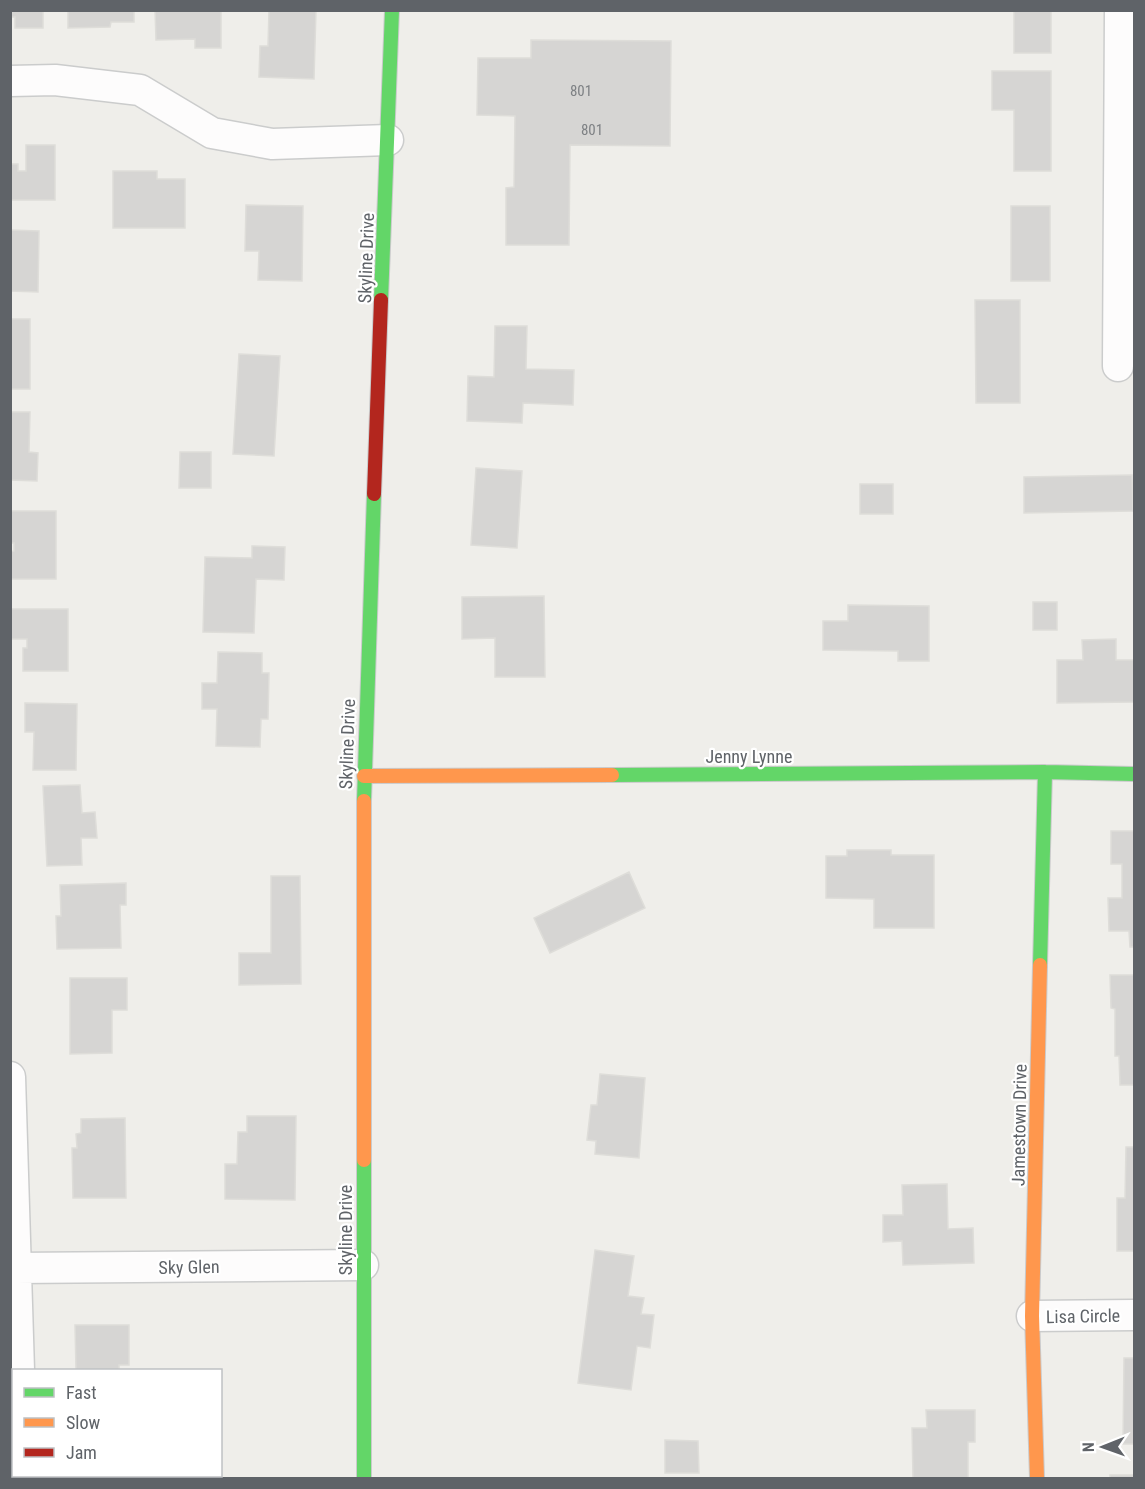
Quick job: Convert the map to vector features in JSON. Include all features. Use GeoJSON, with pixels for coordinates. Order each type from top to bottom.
{"type":"FeatureCollection","features":[{"type":"Feature","properties":{"kind":"street","name":"Skyline Drive"},"geometry":{"type":"LineString","coordinates":[[364,1479],[364,776],[392,10]]}},
{"type":"Feature","properties":{"kind":"street"},"geometry":{"type":"LineString","coordinates":[[1118,366],[1120,10]]}},
{"type":"Feature","properties":{"kind":"street"},"geometry":{"type":"LineString","coordinates":[[10,81],[55,80],[140,90],[212,133],[272,144],[388,140]]}},
{"type":"Feature","properties":{"kind":"street","name":"Jenny Lynne"},"geometry":{"type":"LineString","coordinates":[[364,776],[1045,772],[1134,774]]}},
{"type":"Feature","properties":{"kind":"street","name":"Jamestown Drive"},"geometry":{"type":"LineString","coordinates":[[1036,1479],[1032,1316],[1045,772]]}},
{"type":"Feature","properties":{"kind":"street"},"geometry":{"type":"LineString","coordinates":[[10,1077],[19,1369]]}},
{"type":"Feature","properties":{"kind":"street","name":"Sky Glen"},"geometry":{"type":"LineString","coordinates":[[16,1268],[363,1265]]}},
{"type":"Feature","properties":{"kind":"street","name":"Lisa Circle"},"geometry":{"type":"LineString","coordinates":[[1032,1316],[1134,1315]]}},
{"type":"Feature","properties":{"kind":"building"},"geometry":{"type":"Polygon","coordinates":[[[10,10],[43,10],[43,28],[15,28],[15,17],[10,17],[10,10]]]}},
{"type":"Feature","properties":{"kind":"building"},"geometry":{"type":"Polygon","coordinates":[[[68,10],[134,10],[134,22],[111,22],[110,27],[68,28],[68,10]]]}},
{"type":"Feature","properties":{"kind":"building"},"geometry":{"type":"Polygon","coordinates":[[[155,10],[221,10],[221,48],[195,48],[195,39],[156,40],[155,10]]]}},
{"type":"Feature","properties":{"kind":"building"},"geometry":{"type":"Polygon","coordinates":[[[269,10],[316,10],[314,79],[259,77],[260,46],[268,46],[269,10]]]}},
{"type":"Feature","properties":{"kind":"building"},"geometry":{"type":"Polygon","coordinates":[[[1014,10],[1051,10],[1051,53],[1014,53],[1014,10]]]}},
{"type":"Feature","properties":{"kind":"building"},"geometry":{"type":"Polygon","coordinates":[[[531,40],[671,41],[670,146],[570,145],[569,245],[506,245],[506,188],[514,187],[515,116],[477,115],[478,58],[531,58],[531,40]]]}},
{"type":"Feature","properties":{"kind":"building"},"geometry":{"type":"Polygon","coordinates":[[[992,71],[1051,71],[1051,171],[1014,171],[1014,110],[992,110],[992,71]]]}},
{"type":"Feature","properties":{"kind":"building"},"geometry":{"type":"Polygon","coordinates":[[[26,145],[55,145],[55,200],[10,200],[10,164],[18,164],[18,171],[26,171],[26,145]]]}},
{"type":"Feature","properties":{"kind":"building"},"geometry":{"type":"Polygon","coordinates":[[[113,171],[157,171],[157,179],[185,179],[185,228],[113,228],[113,171]]]}},
{"type":"Feature","properties":{"kind":"building"},"geometry":{"type":"Polygon","coordinates":[[[246,205],[303,206],[302,281],[258,280],[259,251],[245,251],[246,205]]]}},
{"type":"Feature","properties":{"kind":"building"},"geometry":{"type":"Polygon","coordinates":[[[1011,206],[1050,206],[1050,281],[1011,281],[1011,206]]]}},
{"type":"Feature","properties":{"kind":"building"},"geometry":{"type":"Polygon","coordinates":[[[10,230],[39,231],[38,292],[10,291],[10,230]]]}},
{"type":"Feature","properties":{"kind":"building"},"geometry":{"type":"Polygon","coordinates":[[[975,300],[1020,300],[1020,403],[976,403],[975,300]]]}},
{"type":"Feature","properties":{"kind":"building"},"geometry":{"type":"Polygon","coordinates":[[[10,319],[30,319],[30,389],[10,389],[10,319]]]}},
{"type":"Feature","properties":{"kind":"building"},"geometry":{"type":"Polygon","coordinates":[[[495,326],[527,326],[526,369],[574,370],[573,405],[523,403],[522,423],[467,421],[468,376],[494,377],[495,326]]]}},
{"type":"Feature","properties":{"kind":"building"},"geometry":{"type":"Polygon","coordinates":[[[239,354],[280,356],[274,456],[233,454],[239,354]]]}},
{"type":"Feature","properties":{"kind":"building"},"geometry":{"type":"Polygon","coordinates":[[[10,412],[30,412],[29,452],[38,453],[37,481],[10,480],[10,412]]]}},
{"type":"Feature","properties":{"kind":"building"},"geometry":{"type":"Polygon","coordinates":[[[180,452],[211,452],[211,488],[179,488],[180,452]]]}},
{"type":"Feature","properties":{"kind":"building"},"geometry":{"type":"Polygon","coordinates":[[[476,468],[522,471],[517,548],[471,545],[476,468]]]}},
{"type":"Feature","properties":{"kind":"building"},"geometry":{"type":"Polygon","coordinates":[[[1132,475],[1133,511],[1024,513],[1024,477],[1132,475]]]}},
{"type":"Feature","properties":{"kind":"building"},"geometry":{"type":"Polygon","coordinates":[[[860,484],[893,484],[893,514],[860,514],[860,484]]]}},
{"type":"Feature","properties":{"kind":"building"},"geometry":{"type":"Polygon","coordinates":[[[10,511],[56,511],[56,579],[10,579],[10,552],[14,551],[14,543],[10,543],[10,511]]]}},
{"type":"Feature","properties":{"kind":"building"},"geometry":{"type":"Polygon","coordinates":[[[252,546],[285,547],[284,580],[256,579],[254,633],[203,632],[205,557],[252,558],[252,546]]]}},
{"type":"Feature","properties":{"kind":"building"},"geometry":{"type":"Polygon","coordinates":[[[544,596],[545,677],[495,677],[495,638],[462,639],[462,597],[544,596]]]}},
{"type":"Feature","properties":{"kind":"building"},"geometry":{"type":"Polygon","coordinates":[[[1033,602],[1057,602],[1057,630],[1033,630],[1033,602]]]}},
{"type":"Feature","properties":{"kind":"building"},"geometry":{"type":"Polygon","coordinates":[[[848,605],[929,606],[929,661],[898,661],[898,651],[823,650],[823,621],[848,621],[848,605]]]}},
{"type":"Feature","properties":{"kind":"building"},"geometry":{"type":"Polygon","coordinates":[[[10,609],[68,609],[68,671],[23,671],[23,648],[27,648],[27,639],[10,639],[10,609]]]}},
{"type":"Feature","properties":{"kind":"building"},"geometry":{"type":"Polygon","coordinates":[[[1116,639],[1116,660],[1134,660],[1134,702],[1057,703],[1057,660],[1083,660],[1082,640],[1116,639]]]}},
{"type":"Feature","properties":{"kind":"building"},"geometry":{"type":"Polygon","coordinates":[[[218,652],[262,653],[262,673],[269,673],[268,719],[261,719],[260,747],[216,746],[217,709],[202,709],[202,683],[217,683],[218,652]]]}},
{"type":"Feature","properties":{"kind":"building"},"geometry":{"type":"Polygon","coordinates":[[[25,703],[77,704],[76,770],[33,770],[34,732],[25,732],[25,703]]]}},
{"type":"Feature","properties":{"kind":"building"},"geometry":{"type":"Polygon","coordinates":[[[80,785],[82,813],[95,812],[97,838],[81,838],[82,865],[47,866],[43,786],[80,785]]]}},
{"type":"Feature","properties":{"kind":"building"},"geometry":{"type":"Polygon","coordinates":[[[1111,831],[1134,831],[1134,947],[1130,947],[1129,931],[1109,931],[1108,898],[1122,898],[1122,864],[1111,864],[1111,831]]]}},
{"type":"Feature","properties":{"kind":"building"},"geometry":{"type":"Polygon","coordinates":[[[847,850],[891,850],[891,855],[934,855],[934,928],[874,928],[874,899],[826,898],[826,856],[847,856],[847,850]]]}},
{"type":"Feature","properties":{"kind":"building"},"geometry":{"type":"Polygon","coordinates":[[[629,872],[645,908],[550,953],[534,918],[629,872]]]}},
{"type":"Feature","properties":{"kind":"building"},"geometry":{"type":"Polygon","coordinates":[[[271,876],[300,876],[301,984],[239,985],[239,953],[271,953],[271,876]]]}},
{"type":"Feature","properties":{"kind":"building"},"geometry":{"type":"Polygon","coordinates":[[[126,883],[126,905],[120,905],[121,948],[57,949],[56,916],[61,916],[60,885],[126,883]]]}},
{"type":"Feature","properties":{"kind":"building"},"geometry":{"type":"Polygon","coordinates":[[[1110,975],[1134,975],[1134,1085],[1120,1085],[1119,1056],[1115,1056],[1115,1009],[1111,1008],[1110,975]]]}},
{"type":"Feature","properties":{"kind":"building"},"geometry":{"type":"Polygon","coordinates":[[[70,978],[127,978],[127,1010],[112,1010],[112,1053],[70,1054],[70,978]]]}},
{"type":"Feature","properties":{"kind":"building"},"geometry":{"type":"Polygon","coordinates":[[[600,1074],[645,1078],[639,1158],[595,1154],[596,1141],[587,1140],[591,1105],[597,1105],[600,1074]]]}},
{"type":"Feature","properties":{"kind":"building"},"geometry":{"type":"Polygon","coordinates":[[[247,1116],[296,1116],[295,1200],[225,1199],[225,1164],[237,1164],[238,1132],[247,1132],[247,1116]]]}},
{"type":"Feature","properties":{"kind":"building"},"geometry":{"type":"Polygon","coordinates":[[[125,1118],[126,1198],[73,1198],[72,1148],[77,1148],[76,1134],[81,1133],[81,1119],[125,1118]]]}},
{"type":"Feature","properties":{"kind":"building"},"geometry":{"type":"Polygon","coordinates":[[[1126,1147],[1134,1147],[1134,1251],[1117,1251],[1117,1198],[1125,1198],[1126,1147]]]}},
{"type":"Feature","properties":{"kind":"building"},"geometry":{"type":"Polygon","coordinates":[[[947,1184],[948,1229],[973,1228],[974,1263],[903,1265],[902,1241],[883,1242],[883,1215],[903,1215],[902,1185],[947,1184]]]}},
{"type":"Feature","properties":{"kind":"building"},"geometry":{"type":"Polygon","coordinates":[[[595,1250],[634,1256],[628,1296],[644,1298],[641,1314],[654,1315],[650,1348],[637,1346],[631,1390],[578,1383],[595,1250]]]}},
{"type":"Feature","properties":{"kind":"building"},"geometry":{"type":"Polygon","coordinates":[[[75,1325],[129,1325],[129,1365],[119,1365],[119,1369],[76,1369],[75,1325]]]}},
{"type":"Feature","properties":{"kind":"building"},"geometry":{"type":"Polygon","coordinates":[[[1124,1358],[1134,1358],[1134,1444],[1123,1444],[1124,1358]]]}},
{"type":"Feature","properties":{"kind":"building"},"geometry":{"type":"Polygon","coordinates":[[[926,1410],[975,1410],[975,1442],[968,1442],[968,1478],[913,1478],[912,1428],[927,1428],[926,1410]]]}},
{"type":"Feature","properties":{"kind":"building"},"geometry":{"type":"Polygon","coordinates":[[[665,1440],[698,1441],[699,1473],[665,1473],[665,1440]]]}},
{"type":"Feature","properties":{"kind":"building"},"geometry":{"type":"Polygon","coordinates":[[[1110,1475],[1134,1475],[1134,1478],[1110,1478],[1110,1475]]]}},
{"type":"Feature","properties":{"kind":"building"},"geometry":{"type":"Polygon","coordinates":[[[80,1477],[136,1477],[136,1478],[80,1477]]]}},
{"type":"Feature","properties":{"kind":"traffic: fast"},"geometry":{"type":"LineString","coordinates":[[381,300],[392,10]]}},
{"type":"Feature","properties":{"kind":"traffic: fast"},"geometry":{"type":"LineString","coordinates":[[364,801],[374,494]]}},
{"type":"Feature","properties":{"kind":"traffic: fast"},"geometry":{"type":"LineString","coordinates":[[612,775],[1045,772],[1134,774]]}},
{"type":"Feature","properties":{"kind":"traffic: fast"},"geometry":{"type":"LineString","coordinates":[[1040,965],[1045,772]]}},
{"type":"Feature","properties":{"kind":"traffic: fast"},"geometry":{"type":"LineString","coordinates":[[364,1160],[364,1478]]}},
{"type":"Feature","properties":{"kind":"traffic: slow"},"geometry":{"type":"LineString","coordinates":[[364,776],[612,775]]}},
{"type":"Feature","properties":{"kind":"traffic: slow"},"geometry":{"type":"LineString","coordinates":[[364,801],[364,1160]]}},
{"type":"Feature","properties":{"kind":"traffic: slow"},"geometry":{"type":"LineString","coordinates":[[1037,1478],[1032,1316],[1040,965]]}},
{"type":"Feature","properties":{"kind":"traffic: jam"},"geometry":{"type":"LineString","coordinates":[[374,494],[381,300]]}}]}
